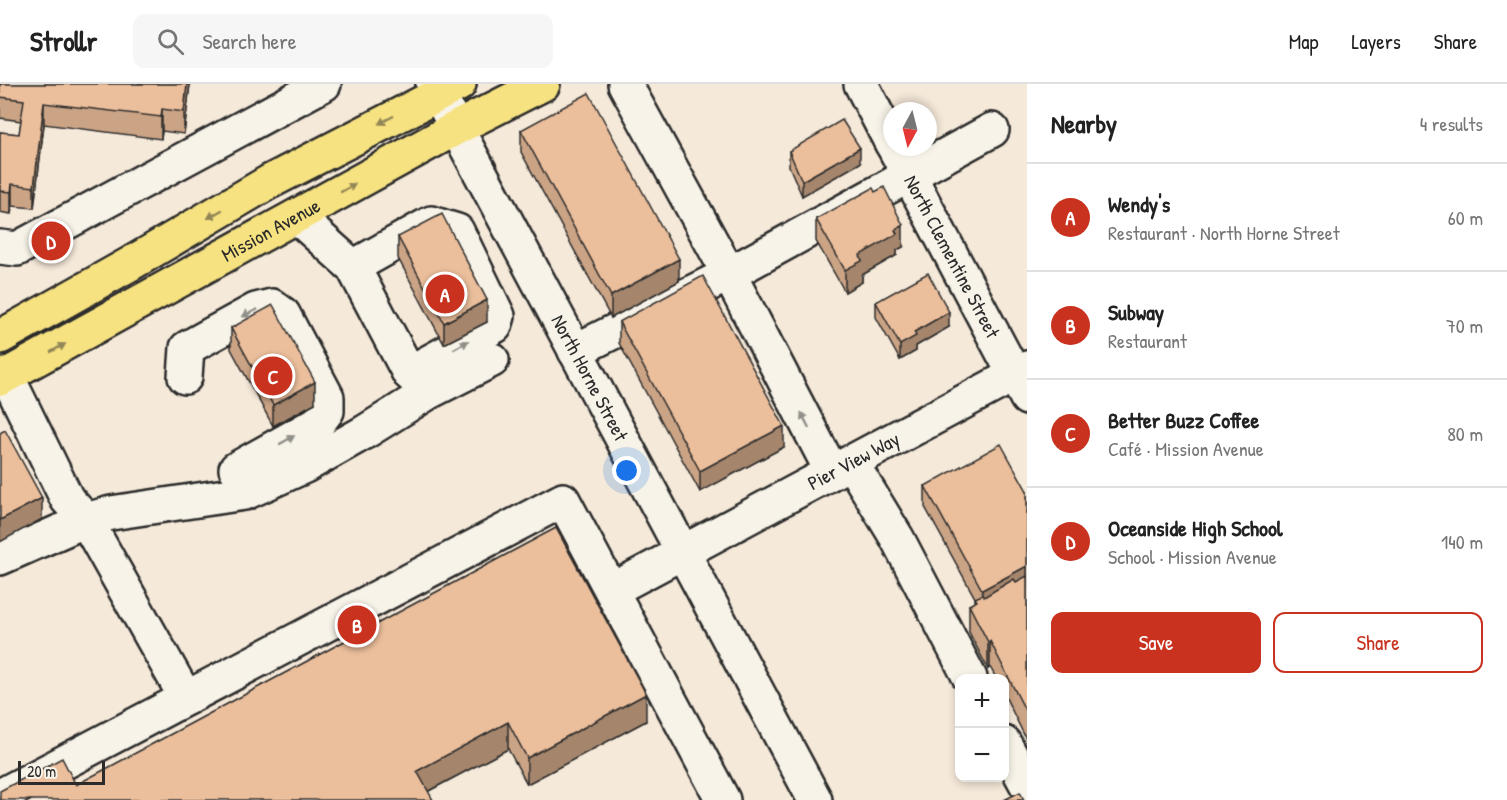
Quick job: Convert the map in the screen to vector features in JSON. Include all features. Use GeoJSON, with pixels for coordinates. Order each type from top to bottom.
{"type":"FeatureCollection","features":[{"type":"Feature","properties":{"kind":"main road","name":"Mission Avenue"},"geometry":{"type":"LineString","coordinates":[[3,378],[458,127],[543,84]]}},
{"type":"Feature","properties":{"kind":"main road"},"geometry":{"type":"LineString","coordinates":[[0,337],[269,182],[443,87]]}},
{"type":"Feature","properties":{"kind":"main road"},"geometry":{"type":"LineString","coordinates":[[3,378],[8,353],[18,345],[100,299],[130,264]]}},
{"type":"Feature","properties":{"kind":"street"},"geometry":{"type":"LineString","coordinates":[[0,247],[17,249],[324,84]]}},
{"type":"Feature","properties":{"kind":"street"},"geometry":{"type":"LineString","coordinates":[[625,84],[729,274],[841,467],[897,538],[968,674]]}},
{"type":"Feature","properties":{"kind":"street","name":"North Clementine Street"},"geometry":{"type":"LineString","coordinates":[[861,84],[883,126]]}},
{"type":"Feature","properties":{"kind":"street","name":"North Horne Street"},"geometry":{"type":"LineString","coordinates":[[443,87],[458,127],[681,552],[815,800]]}},
{"type":"Feature","properties":{"kind":"street"},"geometry":{"type":"LineString","coordinates":[[575,351],[729,274],[993,130]]}},
{"type":"Feature","properties":{"kind":"street","name":"North Clementine Street"},"geometry":{"type":"LineString","coordinates":[[899,156],[1023,380]]}},
{"type":"Feature","properties":{"kind":"street"},"geometry":{"type":"LineString","coordinates":[[297,217],[353,267],[419,382]]}},
{"type":"Feature","properties":{"kind":"street"},"geometry":{"type":"LineString","coordinates":[[0,558],[86,520],[131,509],[245,493],[305,466],[365,432],[419,382],[495,326],[498,316],[457,231],[431,223],[353,267]]}},
{"type":"Feature","properties":{"kind":"street"},"geometry":{"type":"LineString","coordinates":[[185,377],[187,348],[256,310],[272,306],[283,314],[327,397],[327,411],[318,423],[236,469]]}},
{"type":"Feature","properties":{"kind":"street"},"geometry":{"type":"LineString","coordinates":[[419,382],[492,360]]}},
{"type":"Feature","properties":{"kind":"street"},"geometry":{"type":"LineString","coordinates":[[3,378],[66,499],[86,520],[186,698]]}},
{"type":"Feature","properties":{"kind":"street","name":"Pier View Way"},"geometry":{"type":"LineString","coordinates":[[612,590],[841,467],[1023,380]]}},
{"type":"Feature","properties":{"kind":"street"},"geometry":{"type":"LineString","coordinates":[[0,796],[563,500],[723,800]]}},
{"type":"Feature","properties":{"kind":"street"},"geometry":{"type":"LineString","coordinates":[[1009,751],[1027,785]]}},
{"type":"Feature","properties":{"kind":"building"},"geometry":{"type":"Polygon","coordinates":[[[0,84],[187,84],[184,112],[162,109],[161,117],[44,103],[34,187],[12,184],[11,192],[0,191],[0,132],[19,134],[24,100],[0,97],[0,84]]]}},
{"type":"Feature","properties":{"kind":"building"},"geometry":{"type":"Polygon","coordinates":[[[589,93],[679,259],[611,296],[521,130],[589,93]]]}},
{"type":"Feature","properties":{"kind":"building"},"geometry":{"type":"Polygon","coordinates":[[[842,120],[860,148],[802,181],[789,151],[842,120]]]}},
{"type":"Feature","properties":{"kind":"building"},"geometry":{"type":"Polygon","coordinates":[[[884,187],[903,225],[895,230],[897,234],[860,255],[862,261],[845,270],[816,219],[873,188],[875,192],[884,187]]]}},
{"type":"Feature","properties":{"kind":"building"},"geometry":{"type":"Polygon","coordinates":[[[442,214],[487,300],[444,323],[398,237],[442,214]]]}},
{"type":"Feature","properties":{"kind":"building"},"geometry":{"type":"Polygon","coordinates":[[[928,273],[949,312],[914,332],[916,336],[900,345],[876,302],[928,273]]]}},
{"type":"Feature","properties":{"kind":"building"},"geometry":{"type":"Polygon","coordinates":[[[703,276],[784,426],[700,471],[619,322],[703,276]]]}},
{"type":"Feature","properties":{"kind":"building"},"geometry":{"type":"Polygon","coordinates":[[[273,305],[315,382],[273,405],[231,328],[273,305]]]}},
{"type":"Feature","properties":{"kind":"building"},"geometry":{"type":"Polygon","coordinates":[[[5,430],[42,498],[0,520],[0,433],[5,430]]]}},
{"type":"Feature","properties":{"kind":"building"},"geometry":{"type":"Polygon","coordinates":[[[1001,444],[1027,491],[1027,566],[982,590],[925,486],[1001,444]]]}},
{"type":"Feature","properties":{"kind":"building"},"geometry":{"type":"Polygon","coordinates":[[[556,528],[646,694],[527,758],[508,722],[417,771],[433,800],[0,800],[0,791],[62,758],[76,785],[556,528]]]}},
{"type":"Feature","properties":{"kind":"building"},"geometry":{"type":"Polygon","coordinates":[[[1027,576],[1027,714],[1009,678],[1009,674],[1007,674],[990,641],[988,642],[969,605],[977,601],[975,598],[982,595],[984,597],[1014,579],[1016,582],[1027,576]]]}},
{"type":"Feature","properties":{"kind":"building"},"geometry":{"type":"Polygon","coordinates":[[[1020,792],[1024,800],[1004,800],[1020,792]]]}},
{"type":"Feature","properties":{"kind":"place","name":"Oceanside High School"},"geometry":{"type":"Point","coordinates":[51,241]}},
{"type":"Feature","properties":{"kind":"place","name":"Wendy's"},"geometry":{"type":"Point","coordinates":[445,294]}},
{"type":"Feature","properties":{"kind":"place","name":"Better Buzz Coffee"},"geometry":{"type":"Point","coordinates":[273,376]}},
{"type":"Feature","properties":{"kind":"place","name":"Subway"},"geometry":{"type":"Point","coordinates":[357,625]}}]}
